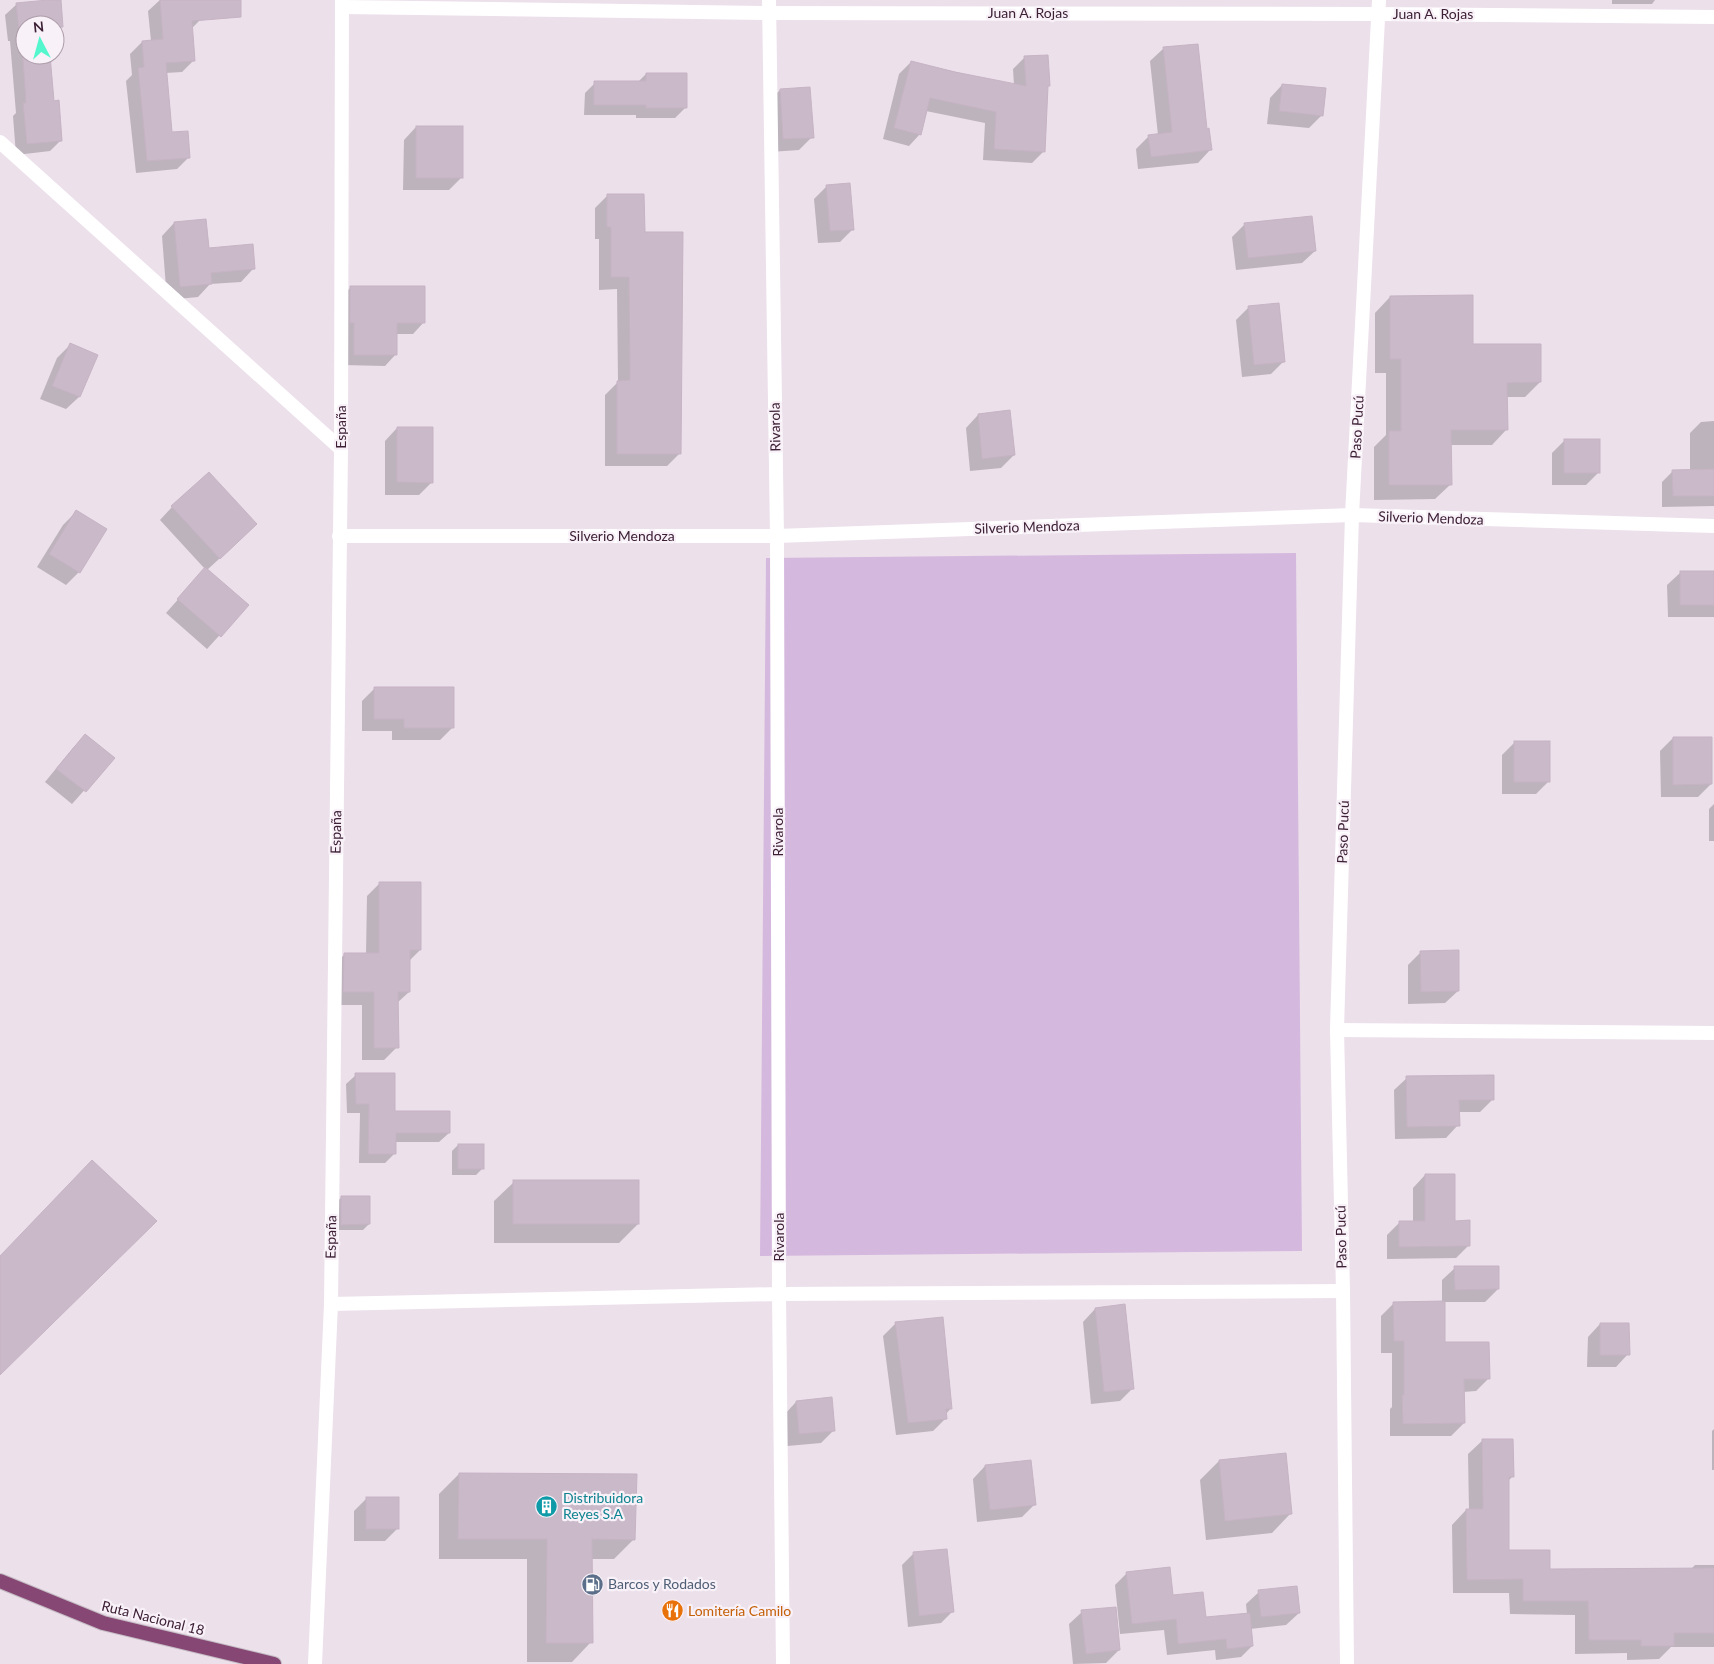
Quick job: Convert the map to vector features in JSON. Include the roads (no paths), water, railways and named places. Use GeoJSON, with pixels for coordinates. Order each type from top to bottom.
{"type":"FeatureCollection","features":[{"type":"Feature","properties":{"kind":"highway","name":"Ruta Nacional 18"},"geometry":{"type":"LineString","coordinates":[[0,1581],[103,1624],[274,1664]]}},
{"type":"Feature","properties":{"kind":"street","name":"Juan A. Rojas"},"geometry":{"type":"LineString","coordinates":[[342,4],[1379,7],[1714,17]]}},
{"type":"Feature","properties":{"kind":"street","name":"España"},"geometry":{"type":"LineString","coordinates":[[315,1664],[331,1304],[341,449],[342,4]]}},
{"type":"Feature","properties":{"kind":"street","name":"Rivarola"},"geometry":{"type":"LineString","coordinates":[[769,6],[777,536],[779,1294],[783,1664]]}},
{"type":"Feature","properties":{"kind":"street","name":"Paso Pucú"},"geometry":{"type":"LineString","coordinates":[[1347,1664],[1337,1030],[1352,515],[1379,7]]}},
{"type":"Feature","properties":{"kind":"street"},"geometry":{"type":"LineString","coordinates":[[0,142],[341,449]]}},
{"type":"Feature","properties":{"kind":"street","name":"Silverio Mendoza"},"geometry":{"type":"LineString","coordinates":[[339,536],[777,536],[1352,515],[1714,526]]}},
{"type":"Feature","properties":{"kind":"street"},"geometry":{"type":"LineString","coordinates":[[1337,1030],[1714,1033]]}},
{"type":"Feature","properties":{"kind":"street"},"geometry":{"type":"LineString","coordinates":[[331,1304],[779,1294],[1342,1291]]}},
{"type":"Feature","properties":{"kind":"place","name":"Distribuidora Reyes S.A"},"geometry":{"type":"Point","coordinates":[547,1506]}},
{"type":"Feature","properties":{"kind":"place","name":"Barcos y Rodados"},"geometry":{"type":"Point","coordinates":[592,1584]}},
{"type":"Feature","properties":{"kind":"place","name":"Lomitería Camilo"},"geometry":{"type":"Point","coordinates":[672,1611]}}]}
